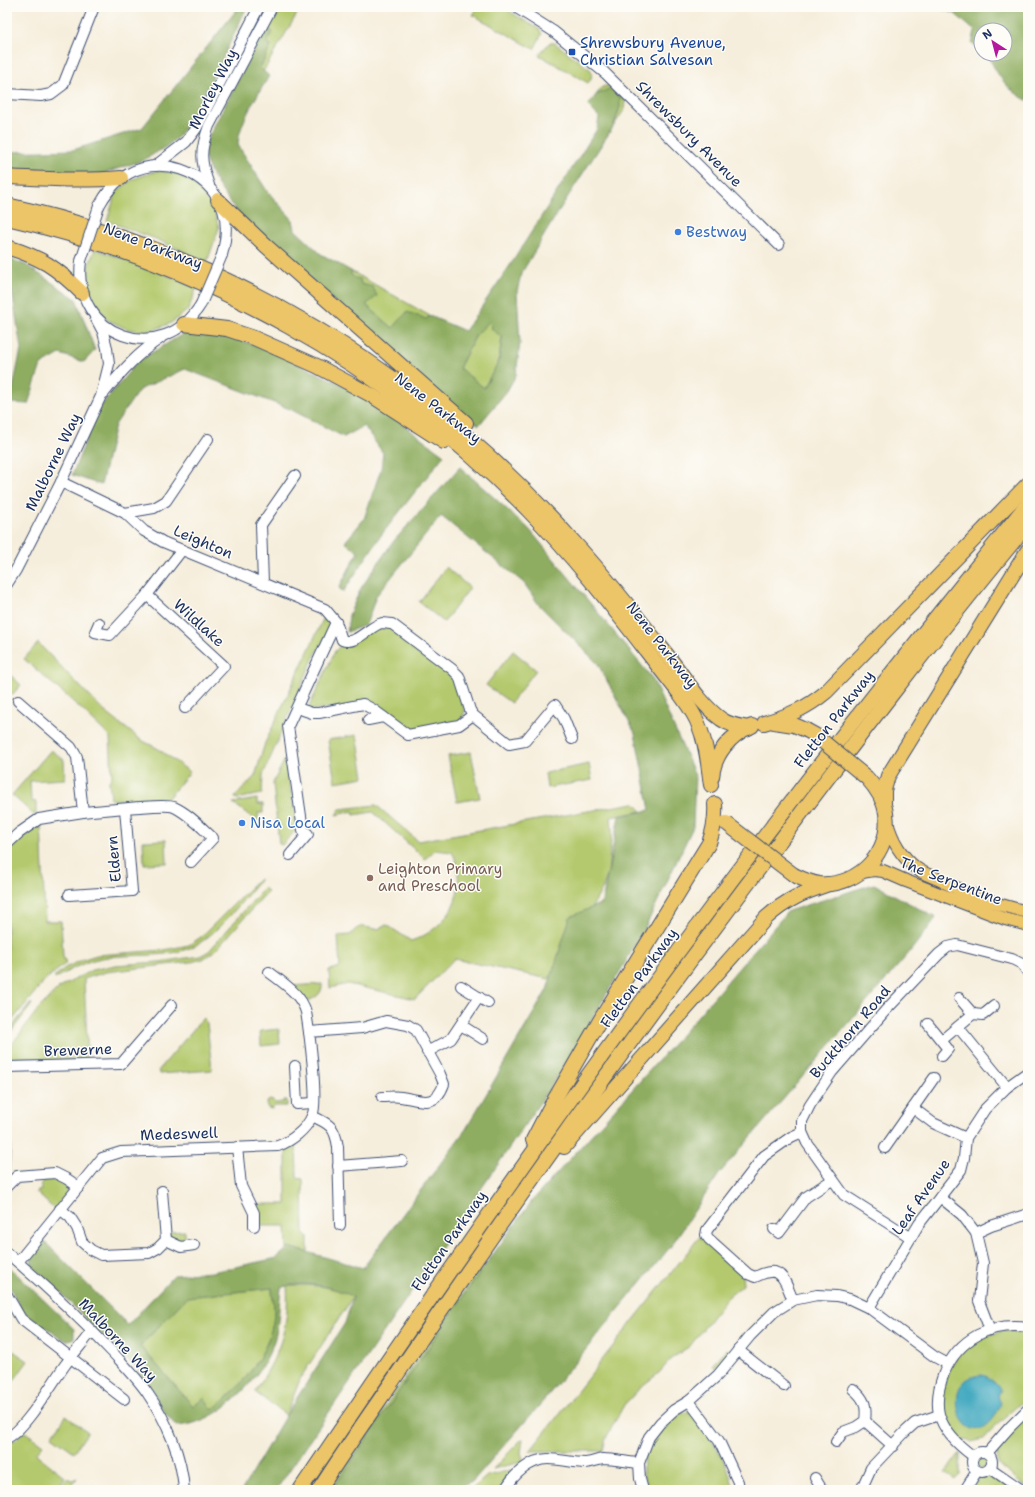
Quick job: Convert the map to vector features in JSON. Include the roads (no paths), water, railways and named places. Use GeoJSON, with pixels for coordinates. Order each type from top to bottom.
{"type":"FeatureCollection","features":[{"type":"Feature","properties":{"kind":"highway"},"geometry":{"type":"LineString","coordinates":[[7,177],[62,180],[121,178]]}},
{"type":"Feature","properties":{"kind":"highway"},"geometry":{"type":"LineString","coordinates":[[214,194],[265,245],[489,445],[508,464],[525,489]]}},
{"type":"Feature","properties":{"kind":"highway","name":"Nene Parkway"},"geometry":{"type":"LineString","coordinates":[[7,205],[81,224],[124,238],[183,261],[230,282],[296,316],[345,345],[402,385],[463,432],[525,489],[591,562],[700,698],[714,713],[723,720],[735,726],[748,728]]}},
{"type":"Feature","properties":{"kind":"highway","name":"Nene Parkway"},"geometry":{"type":"LineString","coordinates":[[7,218],[75,236],[120,250],[177,272],[225,293],[289,326],[338,356],[378,382],[431,422],[477,461],[561,546],[680,694],[692,711],[699,725],[704,741],[712,785]]}},
{"type":"Feature","properties":{"kind":"highway"},"geometry":{"type":"LineString","coordinates":[[7,247],[41,259],[55,268],[82,293]]}},
{"type":"Feature","properties":{"kind":"highway"},"geometry":{"type":"LineString","coordinates":[[184,324],[227,329],[254,338],[317,366],[371,395],[435,437],[477,461]]}},
{"type":"Feature","properties":{"kind":"highway"},"geometry":{"type":"LineString","coordinates":[[513,1180],[548,1109],[598,1023],[710,843],[715,823],[712,773],[721,751],[728,742],[748,728],[787,716],[800,710],[814,702],[826,692],[1028,484]]}},
{"type":"Feature","properties":{"kind":"highway","name":"Fletton Parkway"},"geometry":{"type":"LineString","coordinates":[[300,1490],[445,1276],[678,952],[878,690],[1028,503]]}},
{"type":"Feature","properties":{"kind":"highway","name":"Fletton Parkway"},"geometry":{"type":"LineString","coordinates":[[319,1490],[510,1210],[640,1028],[798,817],[988,572],[1028,524]]}},
{"type":"Feature","properties":{"kind":"highway"},"geometry":{"type":"LineString","coordinates":[[510,1210],[766,918],[786,902],[799,895],[829,884],[852,878],[871,864],[883,844],[886,833],[887,821],[884,804],[884,790],[888,776],[1028,550]]}},
{"type":"Feature","properties":{"kind":"highway"},"geometry":{"type":"LineString","coordinates":[[764,723],[780,722],[794,725],[815,735],[868,778],[880,794],[884,804]]}},
{"type":"Feature","properties":{"kind":"highway"},"geometry":{"type":"LineString","coordinates":[[715,804],[719,814],[726,823],[794,875],[811,882],[829,884]]}},
{"type":"Feature","properties":{"kind":"main road","name":"The Serpentine"},"geometry":{"type":"LineString","coordinates":[[887,821],[890,834],[895,844],[910,862],[949,891]]}},
{"type":"Feature","properties":{"kind":"main road","name":"The Serpentine"},"geometry":{"type":"LineString","coordinates":[[862,872],[874,870],[883,871],[949,891],[973,900],[1028,912]]}},
{"type":"Feature","properties":{"kind":"main road","name":"The Serpentine"},"geometry":{"type":"LineString","coordinates":[[973,900],[1005,919],[1028,925]]}},
{"type":"Feature","properties":{"kind":"street"},"geometry":{"type":"LineString","coordinates":[[7,94],[41,96],[51,94],[63,85],[94,7]]}},
{"type":"Feature","properties":{"kind":"street","name":"Morley Way"},"geometry":{"type":"LineString","coordinates":[[155,166],[186,142],[196,129],[259,7]]}},
{"type":"Feature","properties":{"kind":"street","name":"Morley Way"},"geometry":{"type":"LineString","coordinates":[[222,255],[226,233],[223,210],[205,174],[202,159],[203,142],[272,7]]}},
{"type":"Feature","properties":{"kind":"street","name":"Shrewsbury Avenue"},"geometry":{"type":"LineString","coordinates":[[515,7],[553,31],[605,73],[780,245]]}},
{"type":"Feature","properties":{"kind":"street"},"geometry":{"type":"LineString","coordinates":[[82,293],[80,277],[81,261],[99,206],[108,190],[121,178],[138,169],[155,166],[180,168],[202,180],[214,194]]}},
{"type":"Feature","properties":{"kind":"street","name":"Malborne Way"},"geometry":{"type":"LineString","coordinates":[[101,396],[130,361],[147,347],[191,318],[201,304],[222,255]]}},
{"type":"Feature","properties":{"kind":"street","name":"Malborne Way"},"geometry":{"type":"LineString","coordinates":[[7,584],[16,570],[61,482],[101,396],[109,364],[107,348],[103,332],[87,306],[82,293]]}},
{"type":"Feature","properties":{"kind":"street"},"geometry":{"type":"LineString","coordinates":[[95,317],[105,326],[128,337],[140,339],[166,335]]}},
{"type":"Feature","properties":{"kind":"street"},"geometry":{"type":"LineString","coordinates":[[125,513],[154,508],[166,501],[208,439]]}},
{"type":"Feature","properties":{"kind":"street"},"geometry":{"type":"LineString","coordinates":[[263,583],[261,525],[295,476]]}},
{"type":"Feature","properties":{"kind":"street","name":"Leighton"},"geometry":{"type":"LineString","coordinates":[[61,482],[125,513],[144,531],[163,542],[325,609],[336,622],[342,640],[344,641],[352,640],[382,623],[392,624],[452,669],[459,676],[473,715],[509,744],[525,741],[555,705],[564,719],[572,739]]}},
{"type":"Feature","properties":{"kind":"street"},"geometry":{"type":"LineString","coordinates":[[99,623],[95,632],[110,635],[147,595],[182,550]]}},
{"type":"Feature","properties":{"kind":"street","name":"Wildlake"},"geometry":{"type":"LineString","coordinates":[[147,595],[224,666],[185,708]]}},
{"type":"Feature","properties":{"kind":"street"},"geometry":{"type":"LineString","coordinates":[[290,855],[308,834],[303,830],[288,726],[336,622]]}},
{"type":"Feature","properties":{"kind":"street"},"geometry":{"type":"LineString","coordinates":[[18,701],[71,747],[77,757],[83,812]]}},
{"type":"Feature","properties":{"kind":"street"},"geometry":{"type":"LineString","coordinates":[[297,708],[312,713],[319,713],[363,704],[374,710],[408,735],[459,725],[473,715]]}},
{"type":"Feature","properties":{"kind":"street"},"geometry":{"type":"LineString","coordinates":[[368,720],[384,717]]}},
{"type":"Feature","properties":{"kind":"street"},"geometry":{"type":"LineString","coordinates":[[7,844],[19,833],[39,819],[83,812],[173,806],[191,818],[213,838],[191,862]]}},
{"type":"Feature","properties":{"kind":"street","name":"Eldern"},"geometry":{"type":"LineString","coordinates":[[69,895],[132,892],[125,809]]}},
{"type":"Feature","properties":{"kind":"street","name":"Buckthorn Road"},"geometry":{"type":"LineString","coordinates":[[802,1132],[802,1121],[810,1105],[832,1072],[885,1012],[939,954],[948,947],[957,945],[1012,959],[1022,964],[1028,973]]}},
{"type":"Feature","properties":{"kind":"street","name":"Medeswell"},"geometry":{"type":"LineString","coordinates":[[18,1262],[102,1158],[121,1152],[278,1146],[290,1141],[304,1128],[312,1116],[314,1103],[309,1032],[305,1006],[296,993],[269,972]]}},
{"type":"Feature","properties":{"kind":"street"},"geometry":{"type":"LineString","coordinates":[[427,1052],[451,1039],[461,1025],[484,1000],[461,986]]}},
{"type":"Feature","properties":{"kind":"street"},"geometry":{"type":"LineString","coordinates":[[959,998],[973,1014],[983,1015],[994,1006]]}},
{"type":"Feature","properties":{"kind":"street","name":"Brewerne"},"geometry":{"type":"LineString","coordinates":[[7,1067],[121,1064],[172,1005]]}},
{"type":"Feature","properties":{"kind":"street"},"geometry":{"type":"LineString","coordinates":[[942,1040],[973,1014]]}},
{"type":"Feature","properties":{"kind":"street"},"geometry":{"type":"LineString","coordinates":[[309,1032],[362,1028],[386,1021],[408,1025],[416,1030],[444,1084],[440,1093],[432,1100],[422,1102],[400,1102],[382,1097]]}},
{"type":"Feature","properties":{"kind":"street"},"geometry":{"type":"LineString","coordinates":[[928,1024],[948,1049],[942,1056]]}},
{"type":"Feature","properties":{"kind":"street"},"geometry":{"type":"LineString","coordinates":[[461,1025],[483,1039]]}},
{"type":"Feature","properties":{"kind":"street"},"geometry":{"type":"LineString","coordinates":[[958,1027],[1007,1087]]}},
{"type":"Feature","properties":{"kind":"street"},"geometry":{"type":"LineString","coordinates":[[294,1066],[297,1104],[314,1103]]}},
{"type":"Feature","properties":{"kind":"street","name":"Leaf Avenue"},"geometry":{"type":"LineString","coordinates":[[869,1308],[910,1237],[961,1170],[966,1138],[985,1109],[1007,1087],[1028,1072]]}},
{"type":"Feature","properties":{"kind":"street"},"geometry":{"type":"LineString","coordinates":[[885,1148],[934,1078]]}},
{"type":"Feature","properties":{"kind":"street"},"geometry":{"type":"LineString","coordinates":[[913,1108],[933,1123],[966,1138]]}},
{"type":"Feature","properties":{"kind":"street"},"geometry":{"type":"LineString","coordinates":[[312,1116],[327,1123],[336,1134],[340,1225]]}},
{"type":"Feature","properties":{"kind":"street"},"geometry":{"type":"LineString","coordinates":[[792,1300],[783,1278],[776,1272],[769,1272],[754,1277],[748,1274],[706,1235],[707,1230],[764,1156],[792,1137],[802,1132],[832,1180],[844,1195],[910,1237]]}},
{"type":"Feature","properties":{"kind":"street"},"geometry":{"type":"LineString","coordinates":[[237,1147],[241,1186],[254,1213],[254,1226]]}},
{"type":"Feature","properties":{"kind":"street"},"geometry":{"type":"LineString","coordinates":[[338,1166],[402,1161]]}},
{"type":"Feature","properties":{"kind":"street"},"geometry":{"type":"LineString","coordinates":[[7,1186],[16,1176],[55,1173],[67,1178],[79,1187]]}},
{"type":"Feature","properties":{"kind":"street"},"geometry":{"type":"LineString","coordinates":[[774,1229],[779,1233],[806,1197],[832,1180]]}},
{"type":"Feature","properties":{"kind":"street"},"geometry":{"type":"LineString","coordinates":[[60,1209],[70,1218],[77,1228],[82,1242],[91,1250],[101,1255],[149,1253],[158,1248],[166,1240],[162,1191]]}},
{"type":"Feature","properties":{"kind":"street"},"geometry":{"type":"LineString","coordinates":[[940,1197],[962,1215],[976,1233],[983,1263],[979,1301],[990,1330]]}},
{"type":"Feature","properties":{"kind":"street"},"geometry":{"type":"LineString","coordinates":[[976,1233],[991,1226],[1028,1214]]}},
{"type":"Feature","properties":{"kind":"street"},"geometry":{"type":"LineString","coordinates":[[166,1240],[180,1247],[194,1245]]}},
{"type":"Feature","properties":{"kind":"street","name":"Malborne Way"},"geometry":{"type":"LineString","coordinates":[[7,1253],[92,1332],[129,1370],[148,1394],[163,1420],[173,1444],[180,1468],[184,1490]]}},
{"type":"Feature","properties":{"kind":"street"},"geometry":{"type":"LineString","coordinates":[[7,1295],[21,1319],[124,1399]]}},
{"type":"Feature","properties":{"kind":"street"},"geometry":{"type":"LineString","coordinates":[[643,1490],[640,1479],[639,1463],[649,1436],[674,1410],[689,1401],[718,1375],[738,1350],[774,1312],[792,1300],[817,1295],[837,1296],[850,1299],[869,1308],[935,1357],[948,1364]]}},
{"type":"Feature","properties":{"kind":"street"},"geometry":{"type":"LineString","coordinates":[[973,1456],[962,1449],[954,1440],[945,1427],[939,1414],[937,1399],[941,1380],[956,1351],[971,1338],[990,1330],[1011,1326],[1028,1327]]}},
{"type":"Feature","properties":{"kind":"street"},"geometry":{"type":"LineString","coordinates":[[7,1438],[18,1430],[28,1418],[71,1358],[92,1332]]}},
{"type":"Feature","properties":{"kind":"street"},"geometry":{"type":"LineString","coordinates":[[738,1350],[784,1386]]}},
{"type":"Feature","properties":{"kind":"street"},"geometry":{"type":"LineString","coordinates":[[836,1442],[844,1432],[865,1421],[867,1408],[861,1395],[853,1389]]}},
{"type":"Feature","properties":{"kind":"street"},"geometry":{"type":"LineString","coordinates":[[689,1401],[719,1441],[738,1482],[739,1490]]}},
{"type":"Feature","properties":{"kind":"street"},"geometry":{"type":"LineString","coordinates":[[987,1453],[1008,1428],[1028,1410]]}},
{"type":"Feature","properties":{"kind":"street"},"geometry":{"type":"LineString","coordinates":[[861,1490],[871,1468],[905,1432],[915,1423],[939,1414]]}},
{"type":"Feature","properties":{"kind":"street"},"geometry":{"type":"LineString","coordinates":[[865,1421],[893,1446]]}},
{"type":"Feature","properties":{"kind":"street"},"geometry":{"type":"LineString","coordinates":[[981,1451],[987,1453],[992,1460],[990,1468],[986,1472],[977,1471],[972,1466],[973,1456],[981,1451]]}},
{"type":"Feature","properties":{"kind":"street"},"geometry":{"type":"LineString","coordinates":[[505,1490],[511,1480],[520,1471],[538,1461],[548,1459],[574,1463],[588,1463],[602,1459],[639,1463]]}},
{"type":"Feature","properties":{"kind":"street"},"geometry":{"type":"LineString","coordinates":[[990,1468],[1022,1490]]}},
{"type":"Feature","properties":{"kind":"street"},"geometry":{"type":"LineString","coordinates":[[965,1490],[977,1471]]}},
{"type":"Feature","properties":{"kind":"street"},"geometry":{"type":"LineString","coordinates":[[815,1478],[821,1489]]}},
{"type":"Feature","properties":{"kind":"water"},"geometry":{"type":"Polygon","coordinates":[[[983,1375],[989,1377],[998,1385],[1001,1390],[998,1396],[1001,1403],[997,1413],[991,1421],[986,1426],[976,1430],[968,1426],[962,1419],[958,1408],[957,1396],[961,1386],[969,1378],[983,1375]]]}},
{"type":"Feature","properties":{"kind":"place","name":"Shrewsbury Avenue, Christian Salvesan"},"geometry":{"type":"Point","coordinates":[572,52]}},
{"type":"Feature","properties":{"kind":"place","name":"Bestway"},"geometry":{"type":"Point","coordinates":[678,232]}},
{"type":"Feature","properties":{"kind":"place","name":"Nisa Local"},"geometry":{"type":"Point","coordinates":[242,823]}},
{"type":"Feature","properties":{"kind":"place","name":"Leighton Primary and Preschool"},"geometry":{"type":"Point","coordinates":[370,878]}}]}
